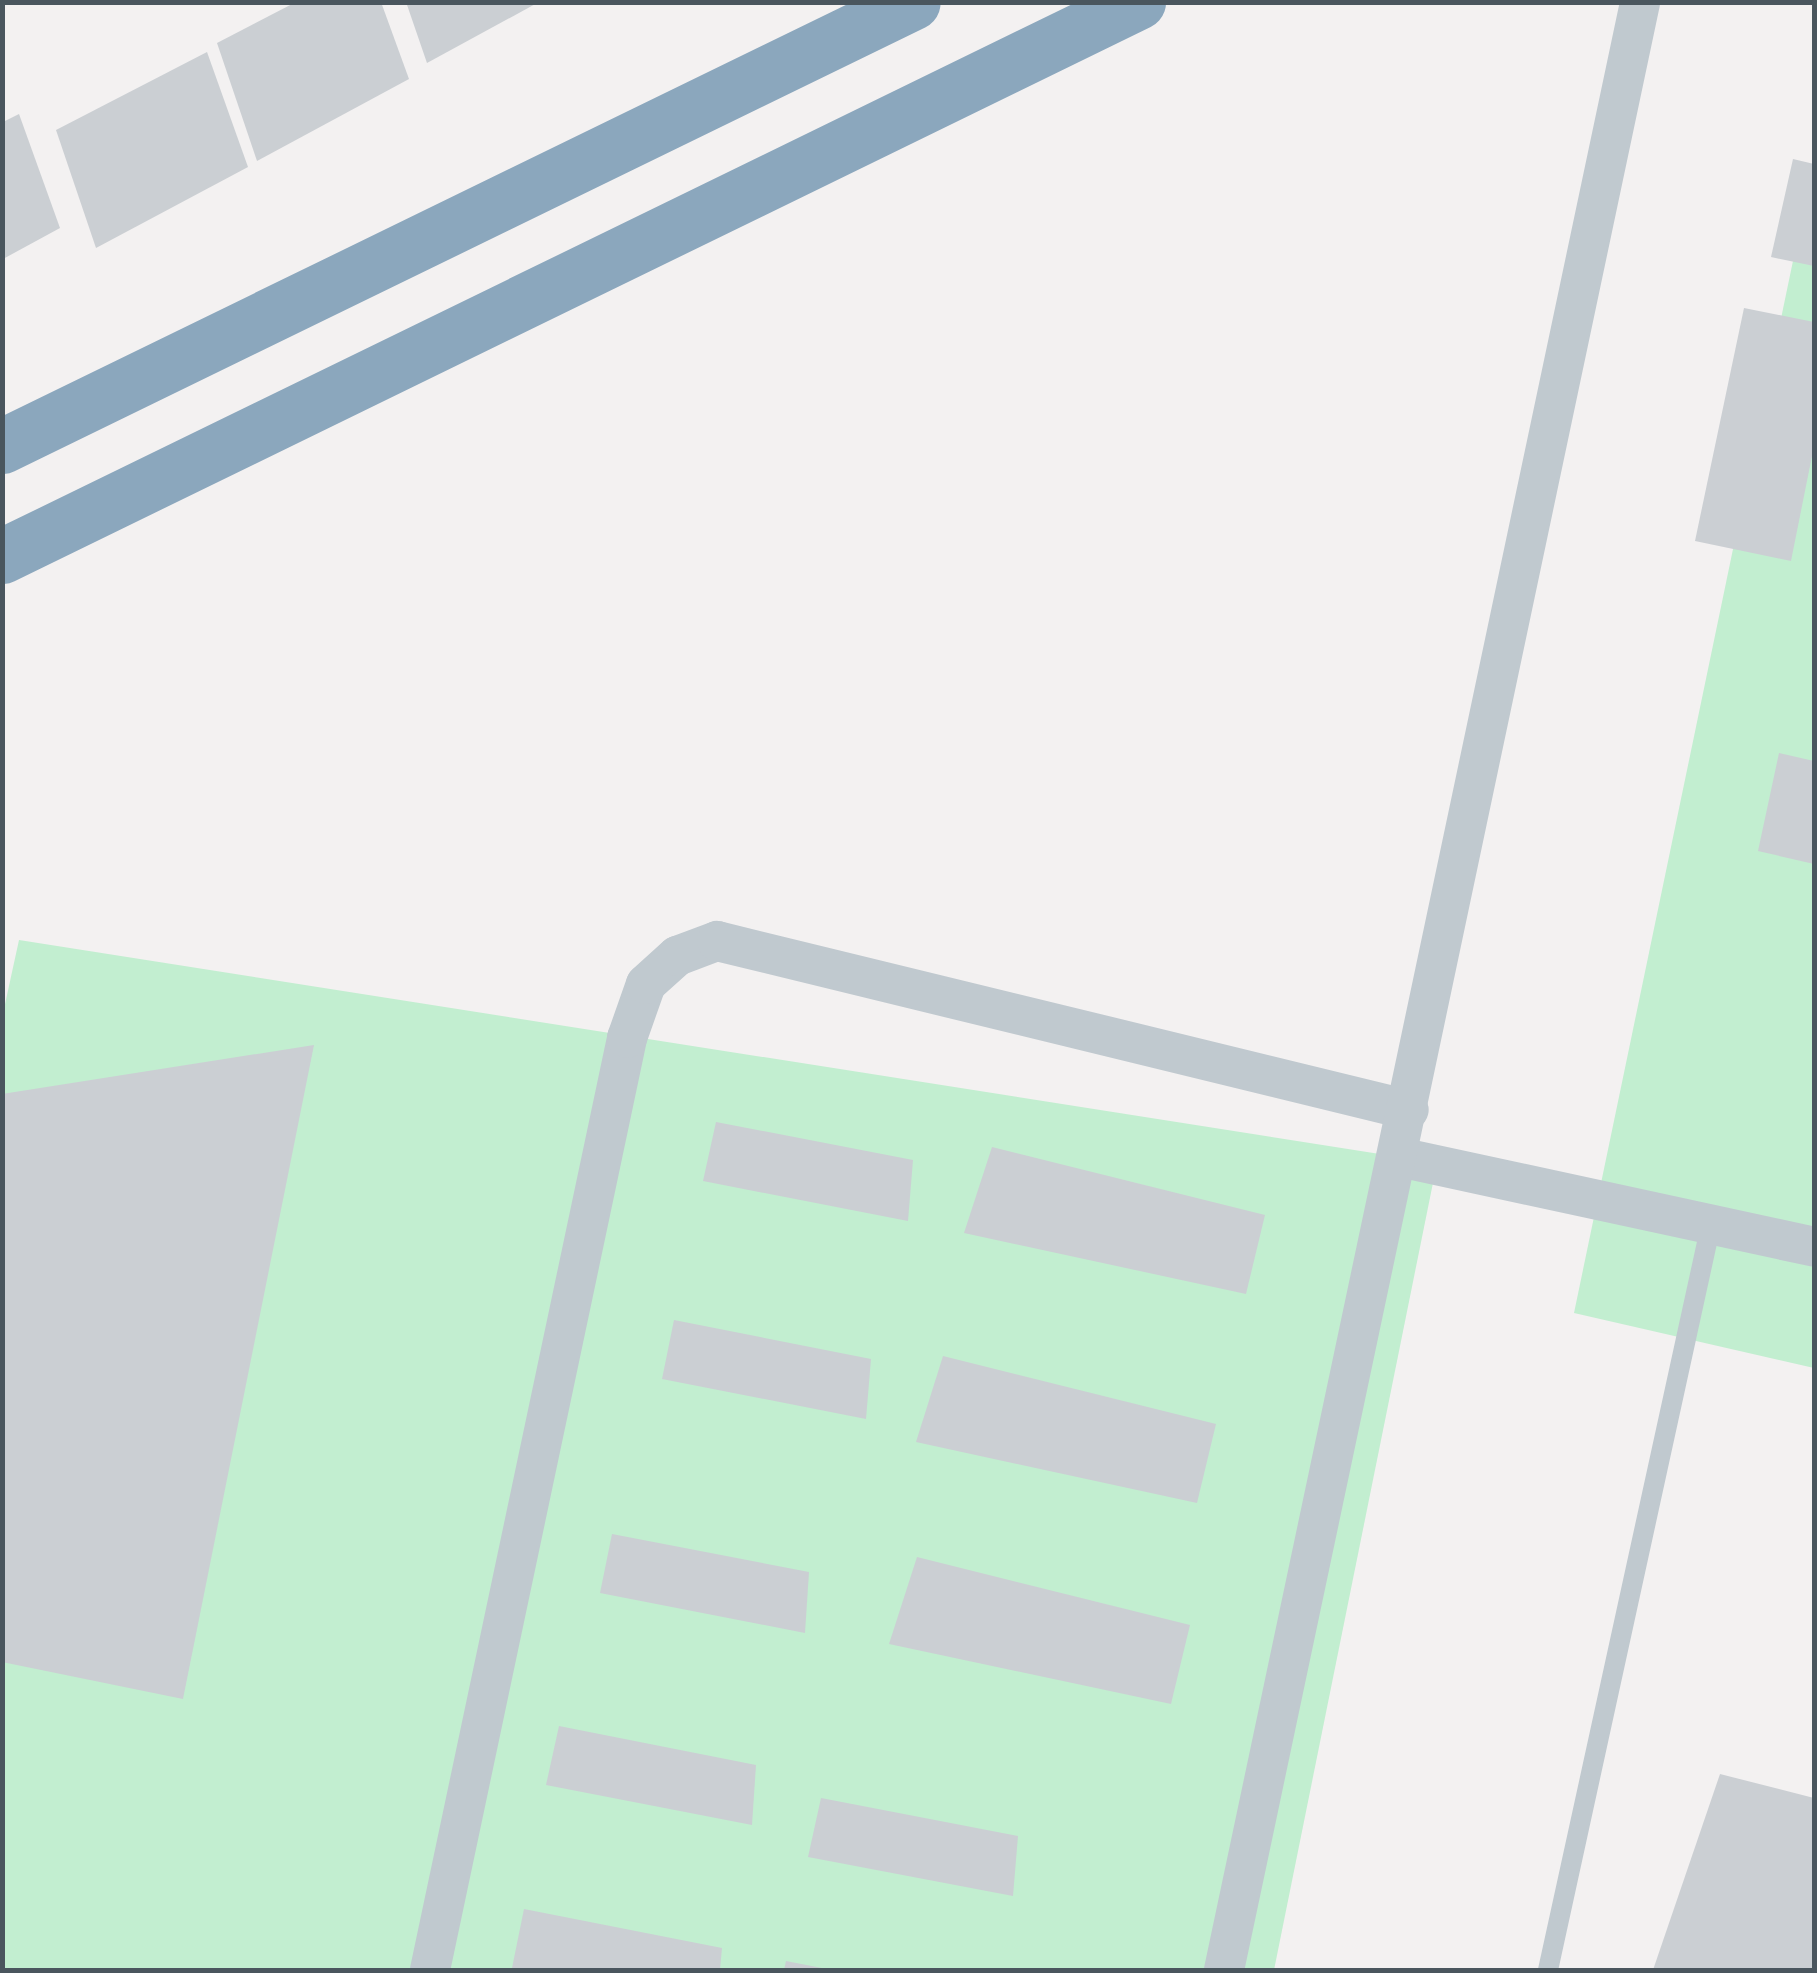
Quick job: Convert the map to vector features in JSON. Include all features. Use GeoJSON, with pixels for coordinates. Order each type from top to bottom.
{"type":"FeatureCollection","features":[{"type":"Feature","properties":{"kind":"highway"},"geometry":{"type":"LineString","coordinates":[[2,556],[1138,2]]}},
{"type":"Feature","properties":{"kind":"highway"},"geometry":{"type":"LineString","coordinates":[[2,446],[881,8]]}},
{"type":"Feature","properties":{"kind":"street"},"geometry":{"type":"LineString","coordinates":[[1224,1970],[1409,1110],[1640,2]]}},
{"type":"Feature","properties":{"kind":"street"},"geometry":{"type":"LineString","coordinates":[[430,1970],[627,1038],[646,984],[677,956],[717,942],[1409,1110]]}},
{"type":"Feature","properties":{"kind":"street"},"geometry":{"type":"LineString","coordinates":[[1399,1157],[1814,1247]]}},
{"type":"Feature","properties":{"kind":"lane"},"geometry":{"type":"LineString","coordinates":[[1548,1970],[1711,1224]]}},
{"type":"Feature","properties":{"kind":"green space"},"geometry":{"type":"Polygon","coordinates":[[[1814,160],[1814,1368],[1574,1313],[1814,160]]]}},
{"type":"Feature","properties":{"kind":"green space"},"geometry":{"type":"Polygon","coordinates":[[[19,940],[1437,1163],[1274,1970],[3,1970],[2,1018],[19,940]]]}},
{"type":"Feature","properties":{"kind":"building"},"geometry":{"type":"Polygon","coordinates":[[[296,2],[381,2],[409,79],[257,161],[217,43],[296,2]]]}},
{"type":"Feature","properties":{"kind":"building"},"geometry":{"type":"Polygon","coordinates":[[[406,2],[539,2],[427,63],[406,2]]]}},
{"type":"Feature","properties":{"kind":"building"},"geometry":{"type":"Polygon","coordinates":[[[207,52],[248,167],[96,248],[56,130],[207,52]]]}},
{"type":"Feature","properties":{"kind":"building"},"geometry":{"type":"Polygon","coordinates":[[[19,114],[60,228],[3,259],[3,122],[19,114]]]}},
{"type":"Feature","properties":{"kind":"building"},"geometry":{"type":"Polygon","coordinates":[[[1793,159],[1814,164],[1814,266],[1771,257],[1793,159]]]}},
{"type":"Feature","properties":{"kind":"building"},"geometry":{"type":"Polygon","coordinates":[[[1744,308],[1814,322],[1814,446],[1791,561],[1695,541],[1744,308]]]}},
{"type":"Feature","properties":{"kind":"building"},"geometry":{"type":"Polygon","coordinates":[[[1779,753],[1814,761],[1814,864],[1758,851],[1779,753]]]}},
{"type":"Feature","properties":{"kind":"building"},"geometry":{"type":"Polygon","coordinates":[[[314,1045],[183,1699],[2,1662],[2,1094],[314,1045]]]}},
{"type":"Feature","properties":{"kind":"building"},"geometry":{"type":"Polygon","coordinates":[[[716,1122],[913,1160],[908,1221],[703,1181],[716,1122]]]}},
{"type":"Feature","properties":{"kind":"building"},"geometry":{"type":"Polygon","coordinates":[[[992,1147],[1265,1215],[1246,1294],[964,1233],[992,1147]]]}},
{"type":"Feature","properties":{"kind":"building"},"geometry":{"type":"Polygon","coordinates":[[[674,1320],[871,1359],[866,1419],[662,1379],[674,1320]]]}},
{"type":"Feature","properties":{"kind":"building"},"geometry":{"type":"Polygon","coordinates":[[[943,1356],[1216,1424],[1197,1503],[916,1442],[943,1356]]]}},
{"type":"Feature","properties":{"kind":"building"},"geometry":{"type":"Polygon","coordinates":[[[612,1534],[809,1572],[805,1633],[600,1593],[612,1534]]]}},
{"type":"Feature","properties":{"kind":"building"},"geometry":{"type":"Polygon","coordinates":[[[917,1557],[1190,1625],[1171,1704],[889,1644],[917,1557]]]}},
{"type":"Feature","properties":{"kind":"building"},"geometry":{"type":"Polygon","coordinates":[[[559,1726],[756,1765],[752,1825],[546,1785],[559,1726]]]}},
{"type":"Feature","properties":{"kind":"building"},"geometry":{"type":"Polygon","coordinates":[[[1720,1774],[1814,1798],[1814,1970],[1653,1970],[1720,1774]]]}},
{"type":"Feature","properties":{"kind":"building"},"geometry":{"type":"Polygon","coordinates":[[[821,1798],[1018,1836],[1013,1896],[808,1857],[821,1798]]]}},
{"type":"Feature","properties":{"kind":"building"},"geometry":{"type":"Polygon","coordinates":[[[524,1909],[722,1948],[720,1970],[512,1968],[524,1909]]]}},
{"type":"Feature","properties":{"kind":"building"},"geometry":{"type":"Polygon","coordinates":[[[786,1961],[827,1969],[827,1970],[784,1970],[786,1961]]]}}]}
